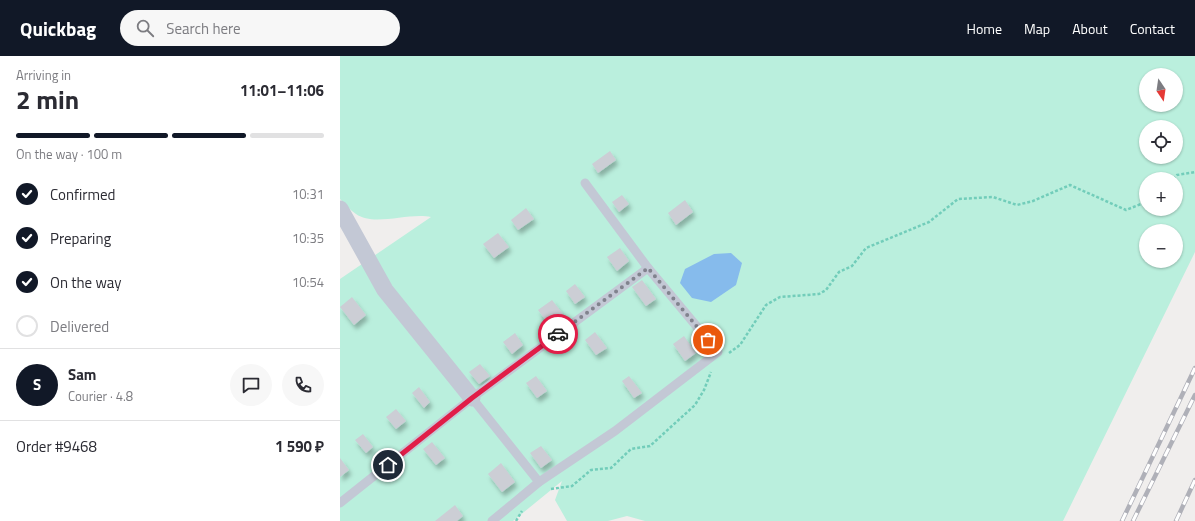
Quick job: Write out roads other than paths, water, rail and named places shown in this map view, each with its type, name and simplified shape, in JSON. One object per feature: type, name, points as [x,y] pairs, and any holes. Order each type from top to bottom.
[{"type":"street","points":[[340,209],[385,290],[472,398]]},
{"type":"lane","points":[[492,521],[539,482],[615,431],[718,352],[648,268],[585,183]]},
{"type":"lane","points":[[340,503],[472,398],[648,268]]},
{"type":"lane","points":[[472,398],[539,482]]},
{"type":"water","points":[[731,253],[742,263],[736,285],[711,302],[692,298],[680,283],[685,269],[714,254]]},
{"type":"railway","points":[[1122,521],[1195,368]]},
{"type":"railway","points":[[1133,521],[1195,395]]},
{"type":"railway","points":[[1176,521],[1195,480]]}]
